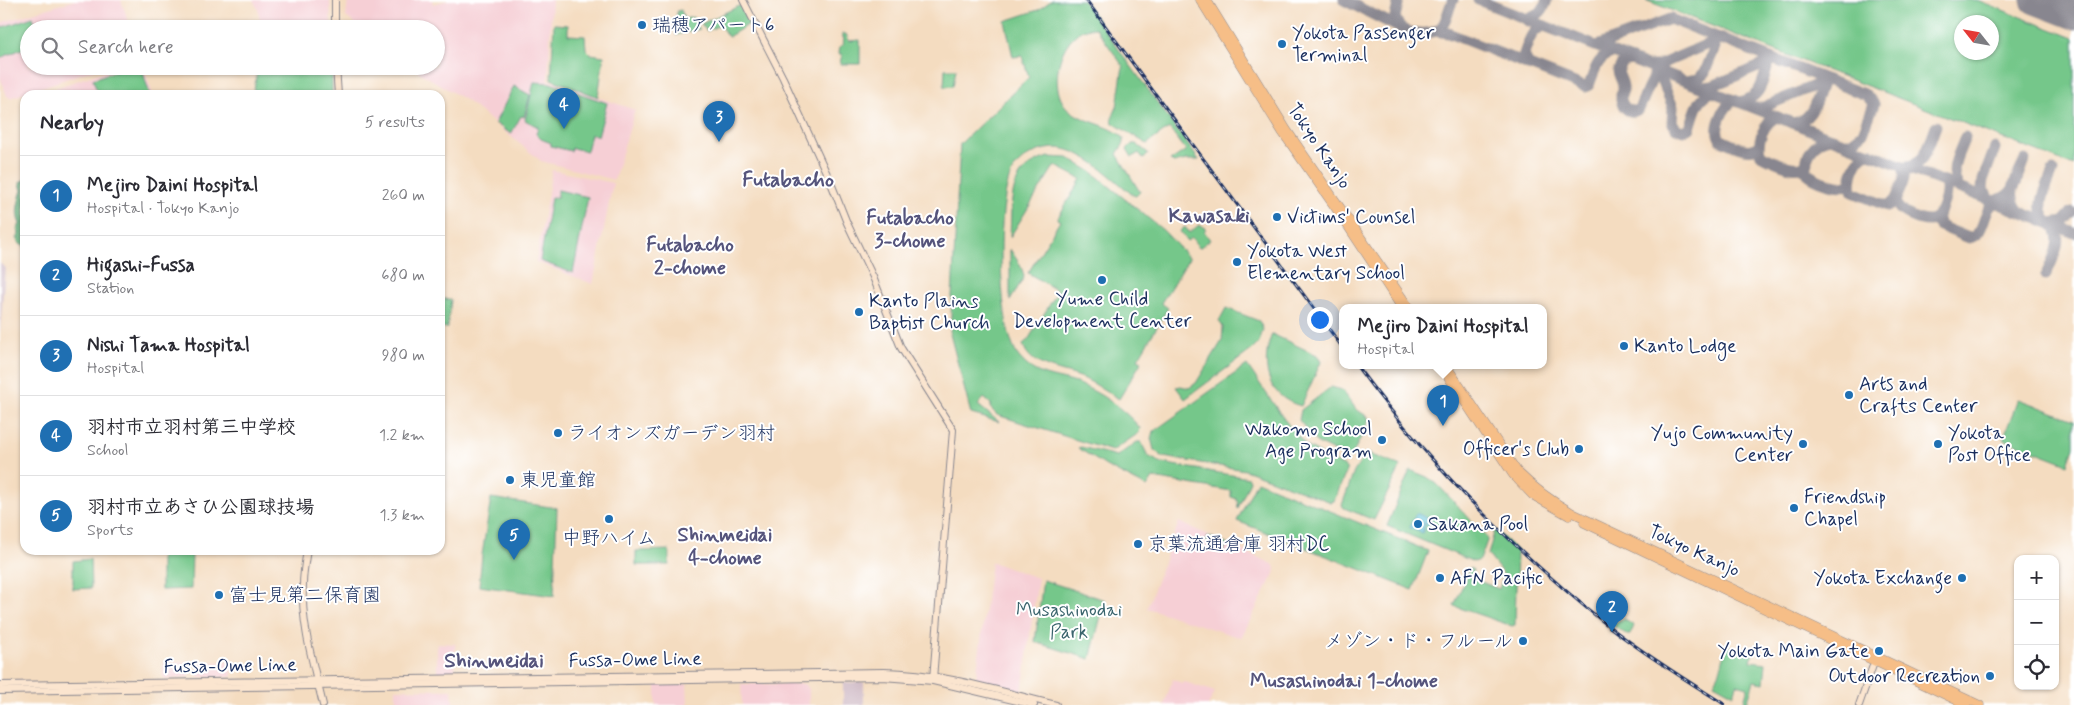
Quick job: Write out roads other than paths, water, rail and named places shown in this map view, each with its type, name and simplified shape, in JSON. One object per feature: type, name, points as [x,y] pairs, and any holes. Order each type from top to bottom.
[{"type":"highway","name":"Tokyo Kanjo","points":[[1200,0],[1282,132],[1343,218],[1399,304]]},
{"type":"highway","name":"Tokyo Kanjo","points":[[1206,0],[1288,130],[1406,304]]},
{"type":"highway","name":"Tokyo Kanjo","points":[[1443,369],[1502,459],[1532,495],[1553,508],[1608,535],[1980,705]]},
{"type":"highway","name":"Tokyo Kanjo","points":[[1449,369],[1517,471],[1531,485],[1551,500],[1573,513],[1875,658],[1966,705]]},
{"type":"main road","points":[[335,0],[335,20]]},
{"type":"main road","points":[[742,0],[782,78],[831,183],[847,223],[873,277],[901,348],[953,430],[933,678]]},
{"type":"main road","points":[[337,75],[338,90]]},
{"type":"main road","points":[[306,555],[302,585],[303,612],[323,705]]},
{"type":"main road","points":[[1859,705],[1875,658]]},
{"type":"main road","name":"Fussa-Ome Line","points":[[0,685],[894,672],[933,678],[1056,705]]},
{"type":"main road","name":"Fussa-Ome Line","points":[[0,692],[883,677],[933,678],[1034,705]]},
{"type":"water","name":"Sakana Pool","points":[[1416,513],[1432,520],[1430,525],[1423,523],[1425,525],[1422,533],[1410,528]]},
{"type":"railway","points":[[1086,0],[1339,343]]},
{"type":"railway","points":[[1359,369],[1384,402],[1443,471],[1540,568],[1611,628],[1667,668],[1724,704]]},
{"type":"place","name":"瑞穂アパート6","points":[[642,25]]},
{"type":"place","name":"Yokota Passenger Terminal","points":[[1282,44]]},
{"type":"place","name":"羽村市立羽村第三中学校","points":[[564,129]]},
{"type":"place","name":"Nishi Tama Hospital","points":[[719,142]]},
{"type":"place","name":"Victims' Counsel","points":[[1277,217]]},
{"type":"place","name":"Yokota West Elementary School","points":[[1237,262]]},
{"type":"place","name":"Yume Child Development Center","points":[[1102,280]]},
{"type":"place","name":"Kanto Plains Baptist Church","points":[[859,312]]},
{"type":"place","name":"Kanto Lodge","points":[[1624,346]]},
{"type":"place","name":"Arts and Crafts Center","points":[[1849,395]]},
{"type":"place","name":"Mejiro Daini Hospital","points":[[1443,426]]},
{"type":"place","name":"ライオンズガーデン羽村","points":[[558,433]]},
{"type":"place","name":"Wakomo School Age Program","points":[[1382,440]]},
{"type":"place","name":"Yujo Community Center","points":[[1803,444]]},
{"type":"place","name":"Yokota Post Office","points":[[1938,444]]},
{"type":"place","name":"Officer's Club","points":[[1579,449]]},
{"type":"place","name":"東児童館","points":[[510,480]]},
{"type":"place","name":"Friendship Chapel","points":[[1794,508]]},
{"type":"place","name":"中野ハイム","points":[[609,519]]},
{"type":"place","name":"Sakana Pool","points":[[1418,524]]},
{"type":"place","name":"京葉流通倉庫 羽村DC","points":[[1138,544]]},
{"type":"place","name":"羽村市立あさひ公園球技場","points":[[514,560]]},
{"type":"place","name":"AFN Pacific","points":[[1440,578]]},
{"type":"place","name":"Yokota Exchange","points":[[1962,578]]},
{"type":"place","name":"富士見第二保育園","points":[[219,595]]},
{"type":"place","name":"Higashi-Fussa","points":[[1612,632]]},
{"type":"place","name":"メゾン・ド・フルール","points":[[1523,641]]},
{"type":"place","name":"Yokota Main Gate","points":[[1879,651]]},
{"type":"place","name":"Outdoor Recreation","points":[[1990,676]]},
{"type":"district","name":"Futabacho","points":[[788,180]]},
{"type":"district","name":"Kawasaki","points":[[1209,216]]},
{"type":"district","name":"Futabacho 3-chome","points":[[910,230]]},
{"type":"district","name":"Futabacho 2-chome","points":[[690,256]]},
{"type":"district","name":"Shinmeidai 4-chome","points":[[725,546]]},
{"type":"district","name":"Shinmeidai","points":[[494,661]]},
{"type":"district","name":"Musashinodai 1-chome","points":[[1344,681]]},
{"type":"park label","name":"Musashinodai Park","points":[[1069,621]]}]
